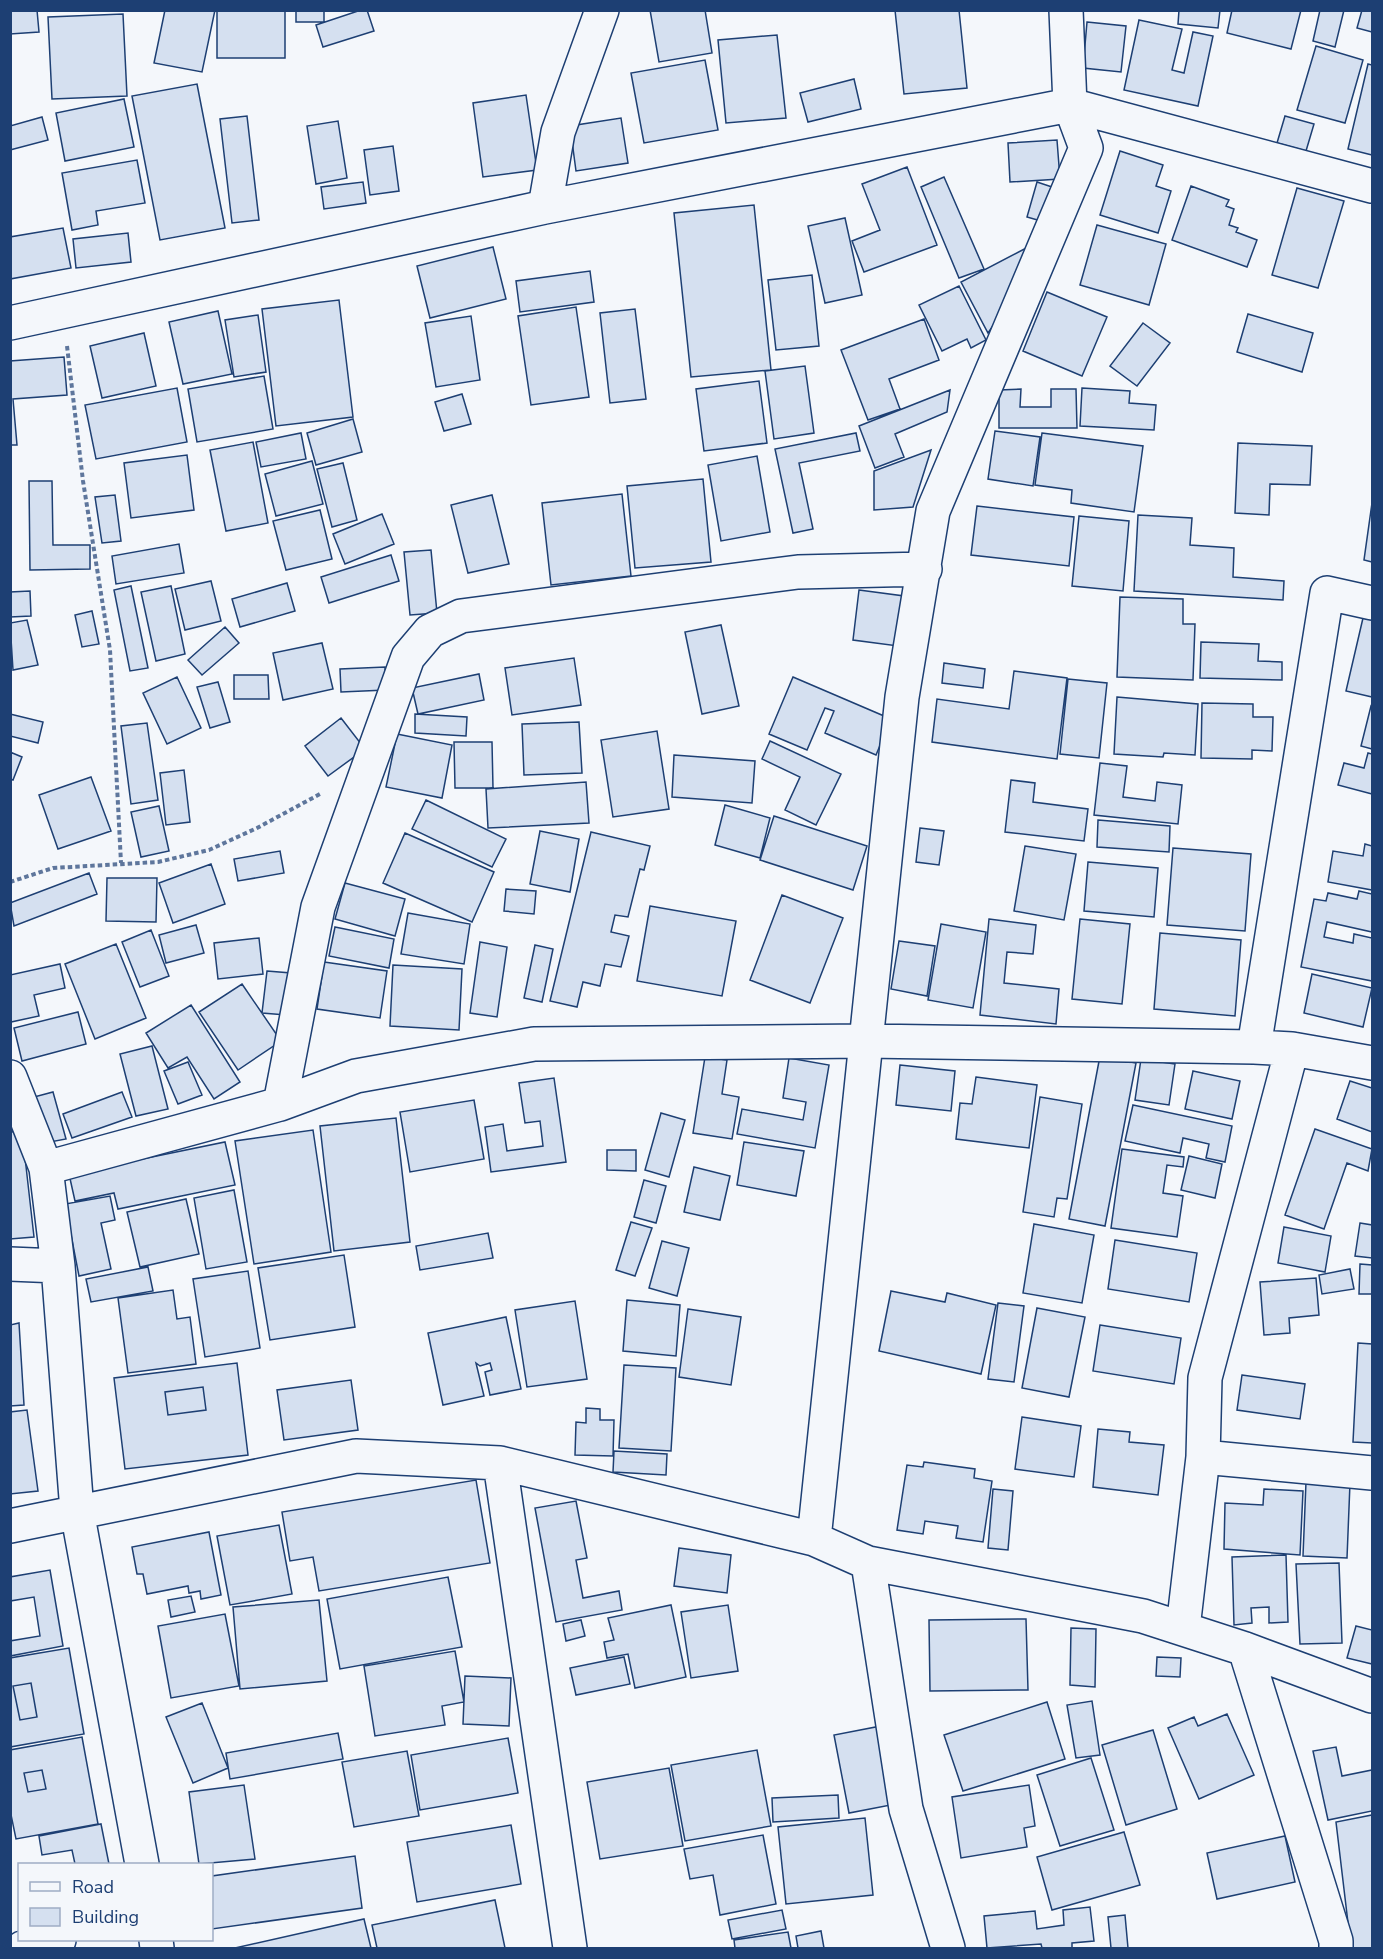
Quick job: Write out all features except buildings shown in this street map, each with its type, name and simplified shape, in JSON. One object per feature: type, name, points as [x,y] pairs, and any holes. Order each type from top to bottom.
[{"type":"street","points":[[545,207],[558,132],[602,10]]},
{"type":"street","points":[[814,1539],[902,697],[933,511],[1086,148],[1070,105],[1066,10]]},
{"type":"street","points":[[10,323],[63,309],[545,207],[1070,105],[1372,186]]},
{"type":"street","points":[[280,1104],[318,907],[408,657],[430,631],[461,616],[798,572],[925,569]]},
{"type":"street","points":[[1254,1047],[1327,593],[1372,603]]},
{"type":"street","points":[[46,1168],[280,1104],[356,1076],[534,1044],[866,1041],[1254,1047],[1292,1049],[1372,1063]]},
{"type":"street","points":[[1183,1628],[1203,1457],[1205,1378],[1292,1049]]},
{"type":"street","points":[[10,1077],[46,1168],[57,1266],[77,1511],[142,1863]]},
{"type":"street","points":[[10,1264],[57,1266]]},
{"type":"street","points":[[10,1526],[356,1456],[500,1463],[814,1539],[868,1563],[1143,1616],[1245,1648],[1372,1696]]},
{"type":"street","points":[[1203,1457],[1372,1473]]},
{"type":"street","points":[[500,1463],[570,1948]]},
{"type":"street","points":[[868,1563],[906,1809],[948,1948]]},
{"type":"street","points":[[1245,1648],[1336,1941],[1336,1948]]},
{"type":"street","points":[[22,1948],[54,1941]]},
{"type":"path","points":[[63,309],[83,482],[110,650],[121,864]]},
{"type":"path","points":[[10,882],[53,868],[158,862],[209,850],[257,828],[368,768]]}]
